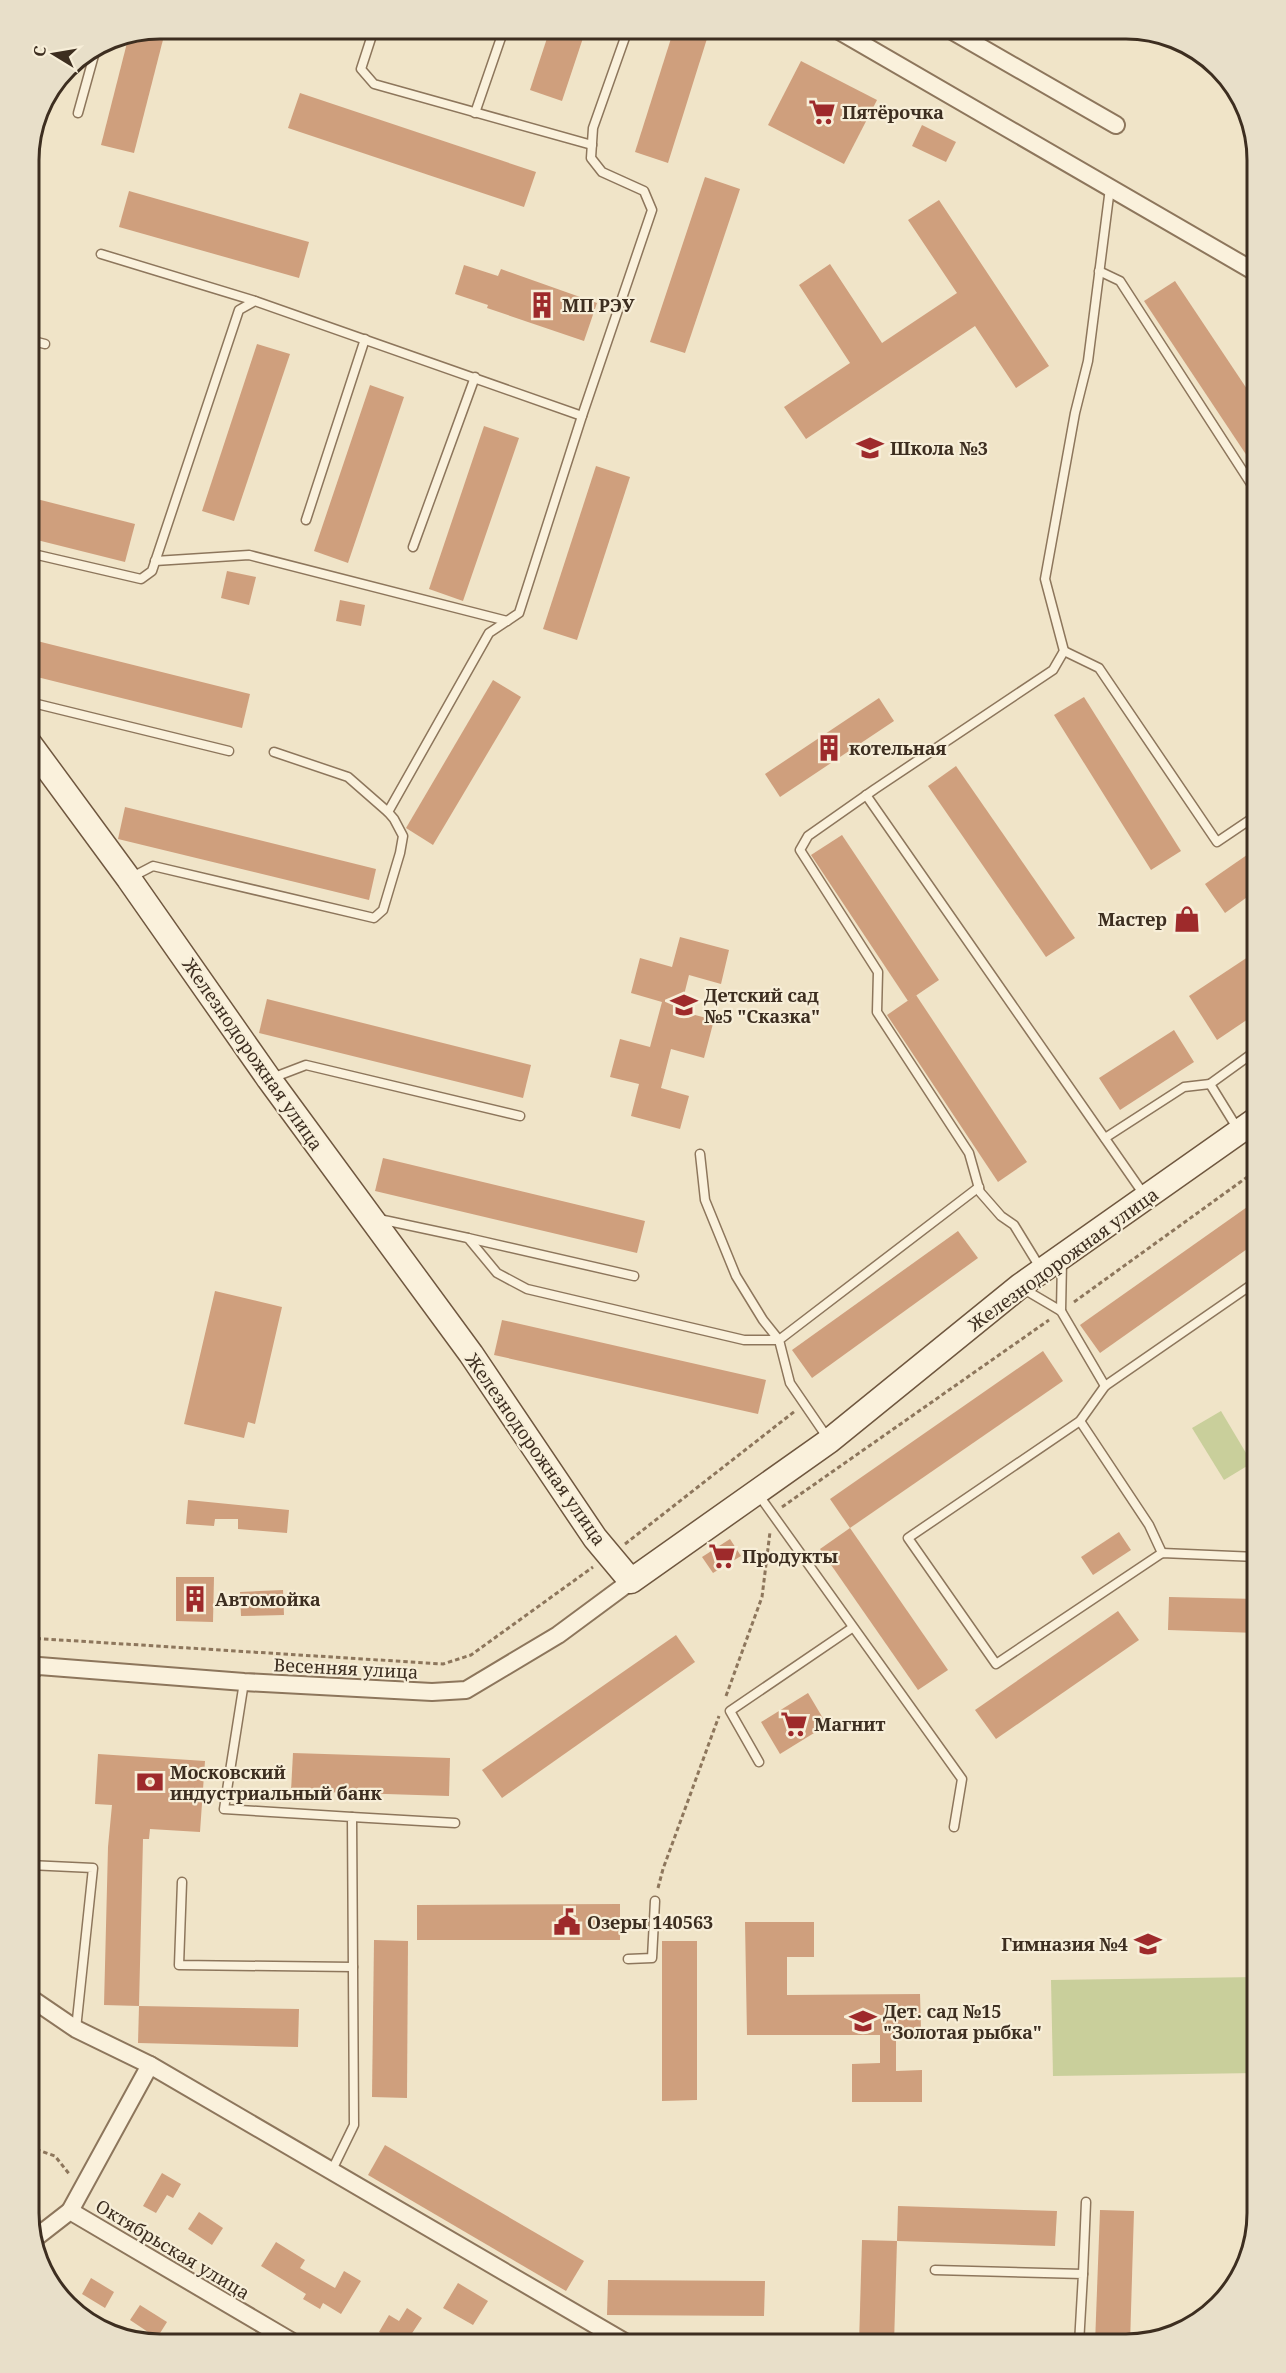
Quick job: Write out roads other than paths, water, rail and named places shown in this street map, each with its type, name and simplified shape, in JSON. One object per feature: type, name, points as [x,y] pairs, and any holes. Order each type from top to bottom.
[{"type":"street","points":[[853,39],[1247,267]]},
{"type":"street","points":[[966,39],[1116,125]]},
{"type":"street","name":"Железнодорожная улица","points":[[39,757],[129,879],[269,1079],[471,1354],[595,1538],[632,1581],[830,1441],[1020,1286],[1247,1127]]},
{"type":"street","name":"Весенняя улица","points":[[39,1666],[244,1682],[432,1692],[466,1690],[558,1635],[632,1581]]},
{"type":"street","points":[[39,2004],[76,2029],[150,2065],[611,2334]]},
{"type":"street","points":[[70,2211],[150,2065]]},
{"type":"street","name":"Октябрьская улица","points":[[41,2234],[70,2211],[279,2334]]},
{"type":"lane","points":[[371,39],[361,69],[374,84],[591,145]]},
{"type":"lane","points":[[475,113],[501,39]]},
{"type":"lane","points":[[388,812],[489,633],[519,613],[582,416],[652,210],[644,191],[602,172],[591,158],[593,128],[624,39]]},
{"type":"lane","points":[[78,113],[93,59]]},
{"type":"lane","points":[[1042,1271],[1014,1225],[1001,1215],[980,1192],[969,1153],[877,1012],[878,972],[800,850],[808,836],[1053,670],[1064,651],[1045,579],[1073,424],[1088,361],[1110,188]]},
{"type":"lane","points":[[101,254],[255,300],[582,416]]},
{"type":"lane","points":[[1099,271],[1120,281],[1247,478]]},
{"type":"lane","points":[[39,555],[141,579],[152,571],[239,310],[255,300]]},
{"type":"lane","points":[[306,520],[366,339]]},
{"type":"lane","points":[[39,342],[45,344]]},
{"type":"lane","points":[[413,547],[475,378]]},
{"type":"lane","points":[[155,561],[249,555],[507,621]]},
{"type":"lane","points":[[1064,651],[1099,668],[1217,842],[1247,822]]},
{"type":"lane","points":[[39,704],[229,751]]},
{"type":"lane","points":[[129,879],[153,866],[374,918],[383,910],[400,853],[403,836],[394,819],[348,777],[274,752]]},
{"type":"lane","points":[[866,795],[1147,1197]]},
{"type":"lane","points":[[1105,1138],[1184,1087],[1210,1084],[1247,1057]]},
{"type":"lane","points":[[269,1079],[306,1065],[520,1116]]},
{"type":"lane","points":[[1210,1084],[1247,1125]]},
{"type":"lane","points":[[700,1154],[705,1200],[736,1276],[763,1320],[779,1340],[790,1383],[830,1441]]},
{"type":"lane","points":[[468,1238],[496,1273],[527,1289],[744,1340],[779,1340],[979,1187]]},
{"type":"lane","points":[[369,1216],[634,1276]]},
{"type":"lane","points":[[1061,1311],[1062,1257]]},
{"type":"lane","points":[[1020,1286],[1061,1311],[1105,1386]]},
{"type":"lane","points":[[1247,1288],[1105,1386],[1080,1421],[908,1538],[996,1664],[1162,1553],[1247,1557]]},
{"type":"lane","points":[[1080,1421],[1149,1525],[1162,1553]]},
{"type":"lane","points":[[756,1492],[962,1779],[954,1827]]},
{"type":"lane","points":[[759,1762],[730,1711],[852,1628]]},
{"type":"lane","points":[[244,1682],[224,1809],[455,1822]]},
{"type":"lane","points":[[332,2170],[354,2125],[352,1817]]},
{"type":"lane","points":[[39,1866],[93,1868],[76,2029]]},
{"type":"lane","points":[[182,1882],[179,1965],[353,1967]]},
{"type":"lane","points":[[628,1959],[652,1959],[655,1901]]},
{"type":"lane","points":[[1080,2334],[1086,2202]]},
{"type":"lane","points":[[935,2270],[1083,2274]]},
{"type":"place","name":"Пятёрочка","points":[[822,112]]},
{"type":"place","name":"МП РЭУ","points":[[542,305]]},
{"type":"place","name":"Школа №3","points":[[870,448]]},
{"type":"place","name":"котельная","points":[[829,748]]},
{"type":"place","name":"Мастер","points":[[1187,919]]},
{"type":"place","name":"Детский сад №5 \"Сказка\"","points":[[684,1005]]},
{"type":"place","name":"Продукты","points":[[722,1556]]},
{"type":"place","name":"Автомойка","points":[[195,1599]]},
{"type":"place","name":"Магнит","points":[[794,1724]]},
{"type":"place","name":"Московский индустриальный банк","points":[[150,1782]]},
{"type":"place","name":"Озеры 140563","points":[[567,1922]]},
{"type":"place","name":"Гимназия №4","points":[[1148,1944]]},
{"type":"place","name":"Дет. сад №15 \"Золотая рыбка\"","points":[[863,2021]]}]
